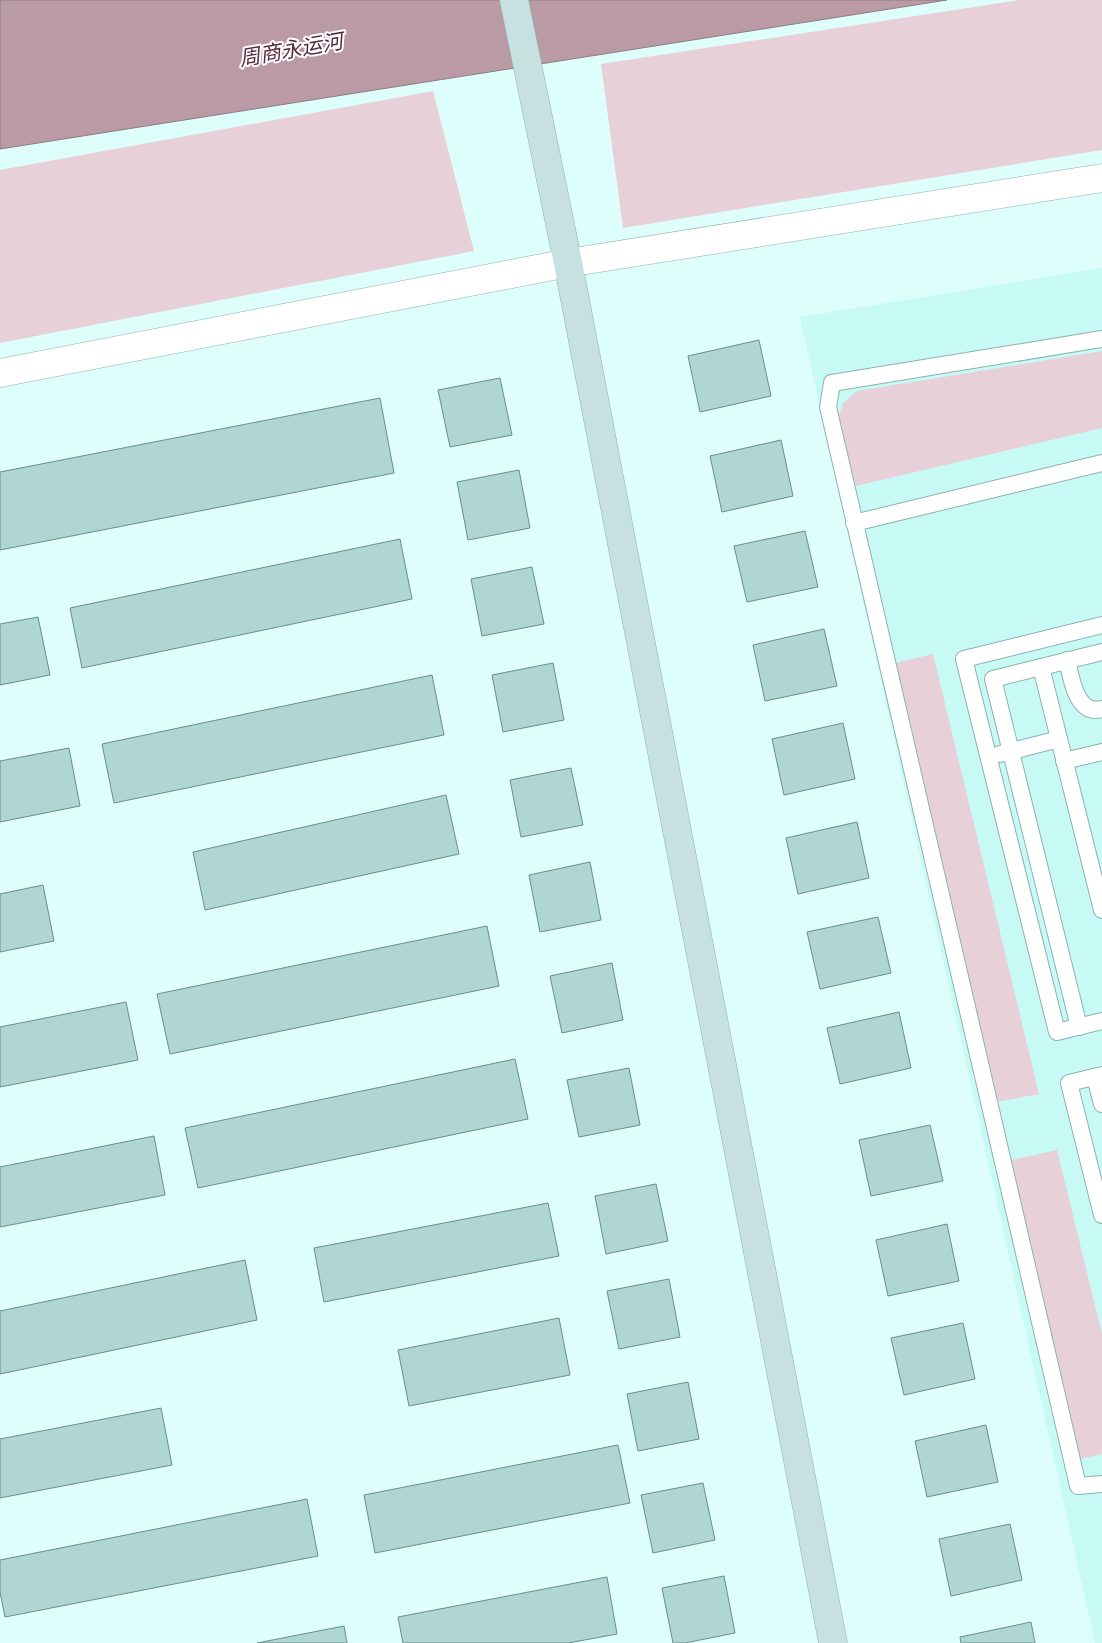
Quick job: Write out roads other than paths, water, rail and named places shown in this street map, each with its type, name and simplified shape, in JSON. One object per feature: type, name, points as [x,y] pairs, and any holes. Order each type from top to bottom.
[{"type":"main road","points":[[514,0],[568,263],[833,1643]]},
{"type":"street","points":[[0,373],[568,263],[1102,178]]},
{"type":"lane","points":[[1102,340],[832,383],[828,407],[1078,1486],[1102,1484]]},
{"type":"lane","points":[[854,524],[1101,467]]},
{"type":"lane","points":[[1102,625],[964,659],[1057,1032],[1102,1021]]},
{"type":"lane","points":[[1079,1027],[993,679],[1102,652]]},
{"type":"lane","points":[[1067,660],[1077,696],[1085,706],[1098,710],[1102,709]]},
{"type":"lane","points":[[1040,667],[1100,890],[1102,910]]},
{"type":"lane","points":[[988,757],[1059,739]]},
{"type":"lane","points":[[1064,761],[1102,752]]},
{"type":"lane","points":[[1102,1104],[1099,1076],[1069,1083],[1098,1182],[1102,1215]]},
{"type":"water","name":"周商永运河","points":[[0,0],[947,0],[0,149]]}]
